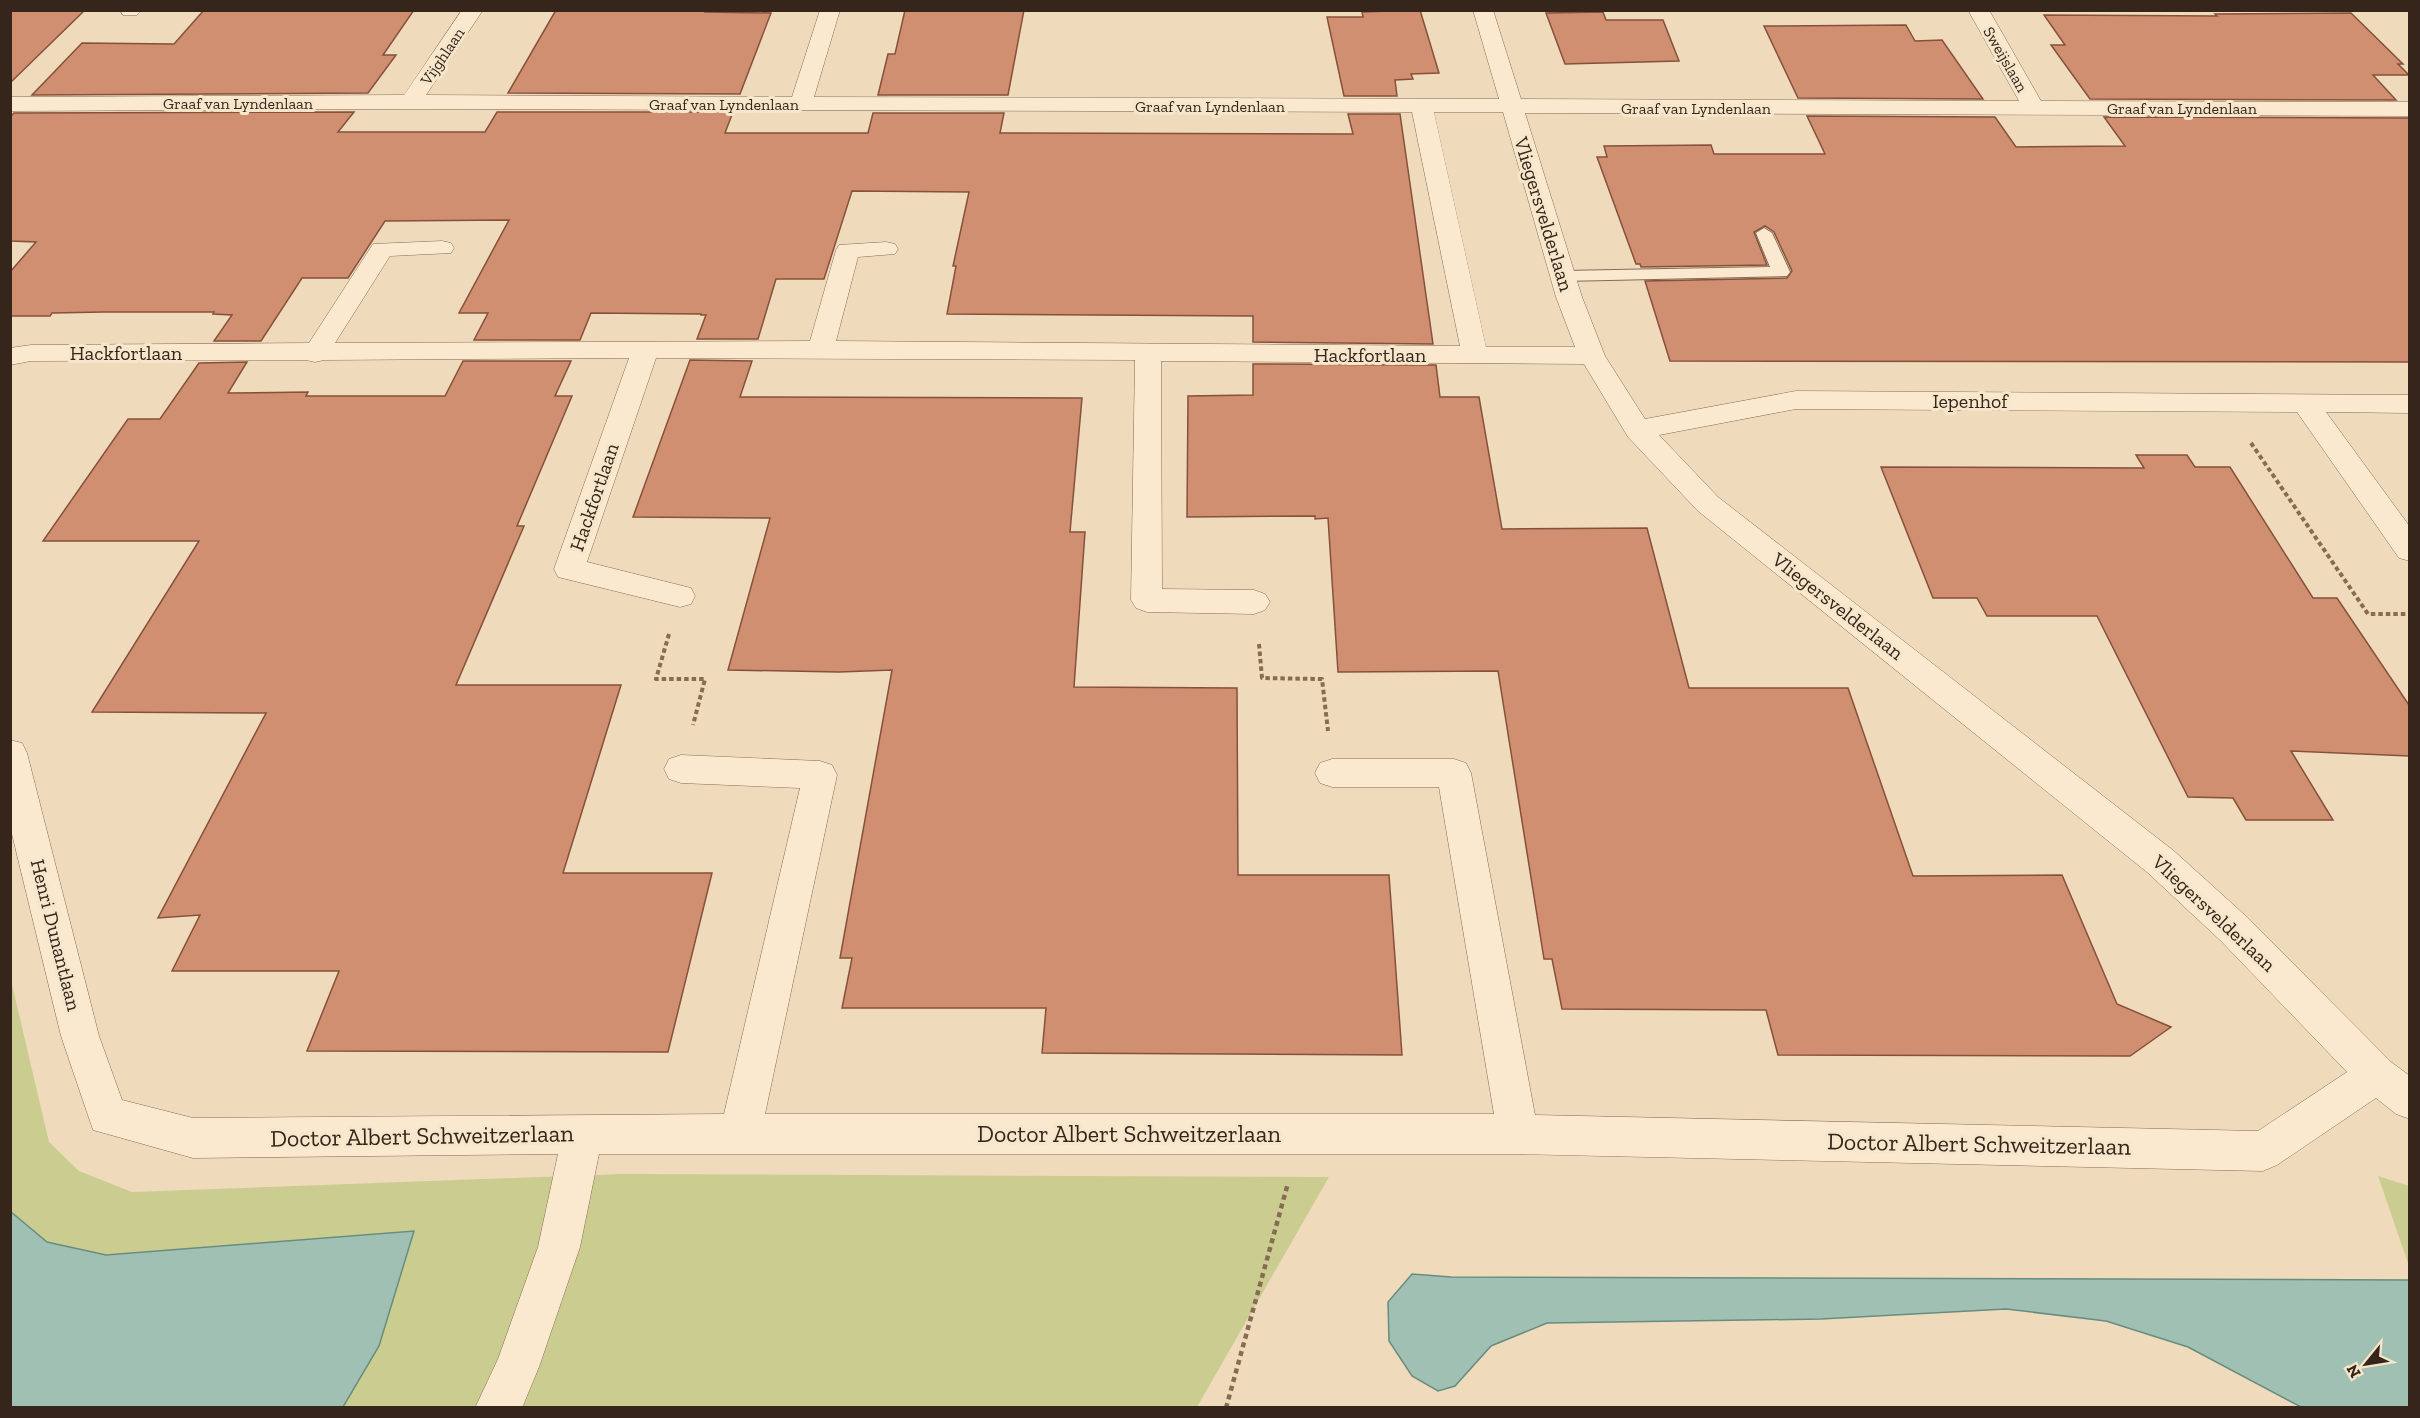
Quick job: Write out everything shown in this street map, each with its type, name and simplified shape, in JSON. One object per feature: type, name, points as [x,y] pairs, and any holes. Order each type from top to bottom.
[{"type":"street","name":"Vijghlaan","points":[[411,102],[473,10]]},
{"type":"street","points":[[801,104],[830,10]]},
{"type":"street","name":"Vliegersvelderlaan","points":[[1483,10],[1563,276],[1592,356],[1638,430],[1708,504],[2161,862],[2234,929],[2377,1075]]},
{"type":"street","name":"Sweijslaan","points":[[1978,10],[2034,108]]},
{"type":"street","name":"Graaf van Lyndenlaan","points":[[10,104],[411,102],[1512,108],[2409,109]]},
{"type":"street","points":[[1422,107],[1475,355]]},
{"type":"street","points":[[315,354],[382,249],[442,248]]},
{"type":"street","points":[[821,350],[848,250],[886,249]]},
{"type":"street","name":"Hackfortlaan","points":[[10,357],[32,353],[315,354],[821,350],[1592,356]]},
{"type":"street","name":"Hackfortlaan","points":[[645,352],[569,569],[680,596]]},
{"type":"street","points":[[1148,353],[1147,600],[1254,602]]},
{"type":"street","name":"Iepenhof","points":[[1638,430],[1796,400],[2409,404]]},
{"type":"street","points":[[2305,403],[2409,550]]},
{"type":"street","name":"Henri Dunantlaan","points":[[10,753],[80,1036],[107,1116]]},
{"type":"street","points":[[681,769],[820,775],[740,1134]]},
{"type":"street","points":[[1332,773],[1454,773],[1518,1134]]},
{"type":"street","points":[[2377,1075],[2409,1100]]},
{"type":"street","name":"Doctor Albert Schweitzerlaan","points":[[107,1116],[193,1138],[583,1134],[1518,1134],[2263,1151],[2377,1075]]},
{"type":"street","points":[[498,1407],[517,1367],[559,1247],[583,1134]]},
{"type":"lane","points":[[1563,276],[1781,272],[1764,233]]},
{"type":"path","points":[[2224,403],[2368,614],[2409,614]]},
{"type":"path","points":[[680,596],[656,679],[705,680],[681,769]]},
{"type":"path","points":[[1254,602],[1262,678],[1322,679],[1332,773]]},
{"type":"path","points":[[1226,1407],[1301,1134]]},
{"type":"green space","points":[[10,976],[49,1142],[79,1171],[132,1192],[621,1174],[1329,1177],[1197,1407],[343,1407],[379,1346],[414,1231],[106,1255],[47,1242],[11,1211]]},
{"type":"green space","points":[[2378,1176],[2409,1186],[2409,1266]]},
{"type":"shaded area","points":[[10,1211],[47,1242],[106,1255],[414,1231],[379,1346],[343,1407],[11,1407]]},
{"type":"shaded area","points":[[1412,1274],[1451,1277],[2409,1280],[2409,1407],[2301,1407],[2188,1347],[2106,1321],[2006,1309],[1821,1319],[1547,1323],[1491,1346],[1455,1386],[1438,1391],[1412,1376],[1389,1341],[1388,1302]]},
{"type":"building","points":[[10,10],[85,10],[10,83]]},
{"type":"building","points":[[204,10],[414,10],[383,55],[396,55],[368,93],[32,95],[82,43],[174,44]]},
{"type":"building","points":[[556,10],[706,10],[705,12],[771,13],[740,94],[508,93]]},
{"type":"building","points":[[905,10],[1024,10],[1008,95],[878,95],[888,54],[895,54]]},
{"type":"building","points":[[1420,10],[1439,73],[1411,74],[1413,79],[1395,80],[1397,96],[1344,96],[1327,17],[1363,17],[1362,12]]},
{"type":"building","points":[[1603,12],[1606,20],[1663,20],[1679,61],[1565,64],[1546,13]]},
{"type":"building","points":[[2351,13],[2403,64],[2398,64],[2409,75],[2373,75],[2396,100],[2090,99],[2051,45],[2065,45],[2044,15],[2217,16],[2215,14]]},
{"type":"building","points":[[1906,25],[1915,41],[1942,40],[1983,99],[1798,98],[1764,26]]},
{"type":"building","points":[[354,112],[338,132],[485,132],[497,112],[733,112],[725,133],[868,133],[873,113],[1004,113],[1000,133],[1353,134],[1348,114],[1400,114],[1433,344],[1253,342],[1253,316],[947,314],[956,266],[953,266],[969,192],[852,191],[824,279],[776,279],[758,339],[697,339],[706,315],[701,314],[591,313],[580,340],[474,340],[488,313],[459,313],[509,220],[385,221],[348,278],[302,278],[261,341],[214,341],[232,315],[213,314],[214,312],[52,313],[50,316],[10,316],[10,272],[36,242],[10,241],[10,117],[14,113]]},
{"type":"building","points":[[1807,116],[1995,117],[2016,147],[2125,146],[2104,117],[2409,118],[2409,362],[1670,361],[1645,281],[1787,278],[1792,271],[1774,232],[1765,226],[1754,232],[1767,265],[1641,267],[1640,264],[1636,264],[1597,157],[1607,157],[1604,146],[1711,145],[1714,154],[1825,154]]},
{"type":"building","points":[[690,360],[752,361],[740,397],[1082,398],[1070,532],[1085,532],[1074,687],[1237,688],[1238,875],[1389,875],[1402,1055],[1042,1053],[1046,1008],[842,1008],[852,958],[840,958],[892,670],[839,672],[728,670],[770,518],[633,517]]},
{"type":"building","points":[[463,361],[571,361],[555,396],[572,396],[517,526],[524,526],[456,685],[621,685],[563,873],[712,873],[668,1052],[307,1051],[339,971],[172,971],[200,915],[158,918],[266,713],[92,712],[199,541],[43,541],[128,419],[160,419],[199,363],[247,362],[228,393],[308,392],[306,396],[445,396]]},
{"type":"building","points":[[1253,364],[1436,365],[1440,397],[1479,397],[1502,529],[1647,528],[1689,688],[1848,688],[1913,876],[2062,875],[2117,1004],[2171,1027],[2130,1056],[1778,1055],[1766,1010],[1562,1009],[1552,959],[1544,959],[1498,671],[1338,672],[1328,518],[1315,519],[1315,516],[1187,517],[1188,396],[1253,395]]},
{"type":"building","points":[[2136,455],[2187,455],[2195,467],[2230,467],[2313,598],[2337,598],[2409,705],[2409,756],[2291,751],[2333,820],[2246,820],[2233,798],[2188,797],[2097,616],[1987,616],[1977,598],[1933,598],[1881,467],[2144,468]]}]
